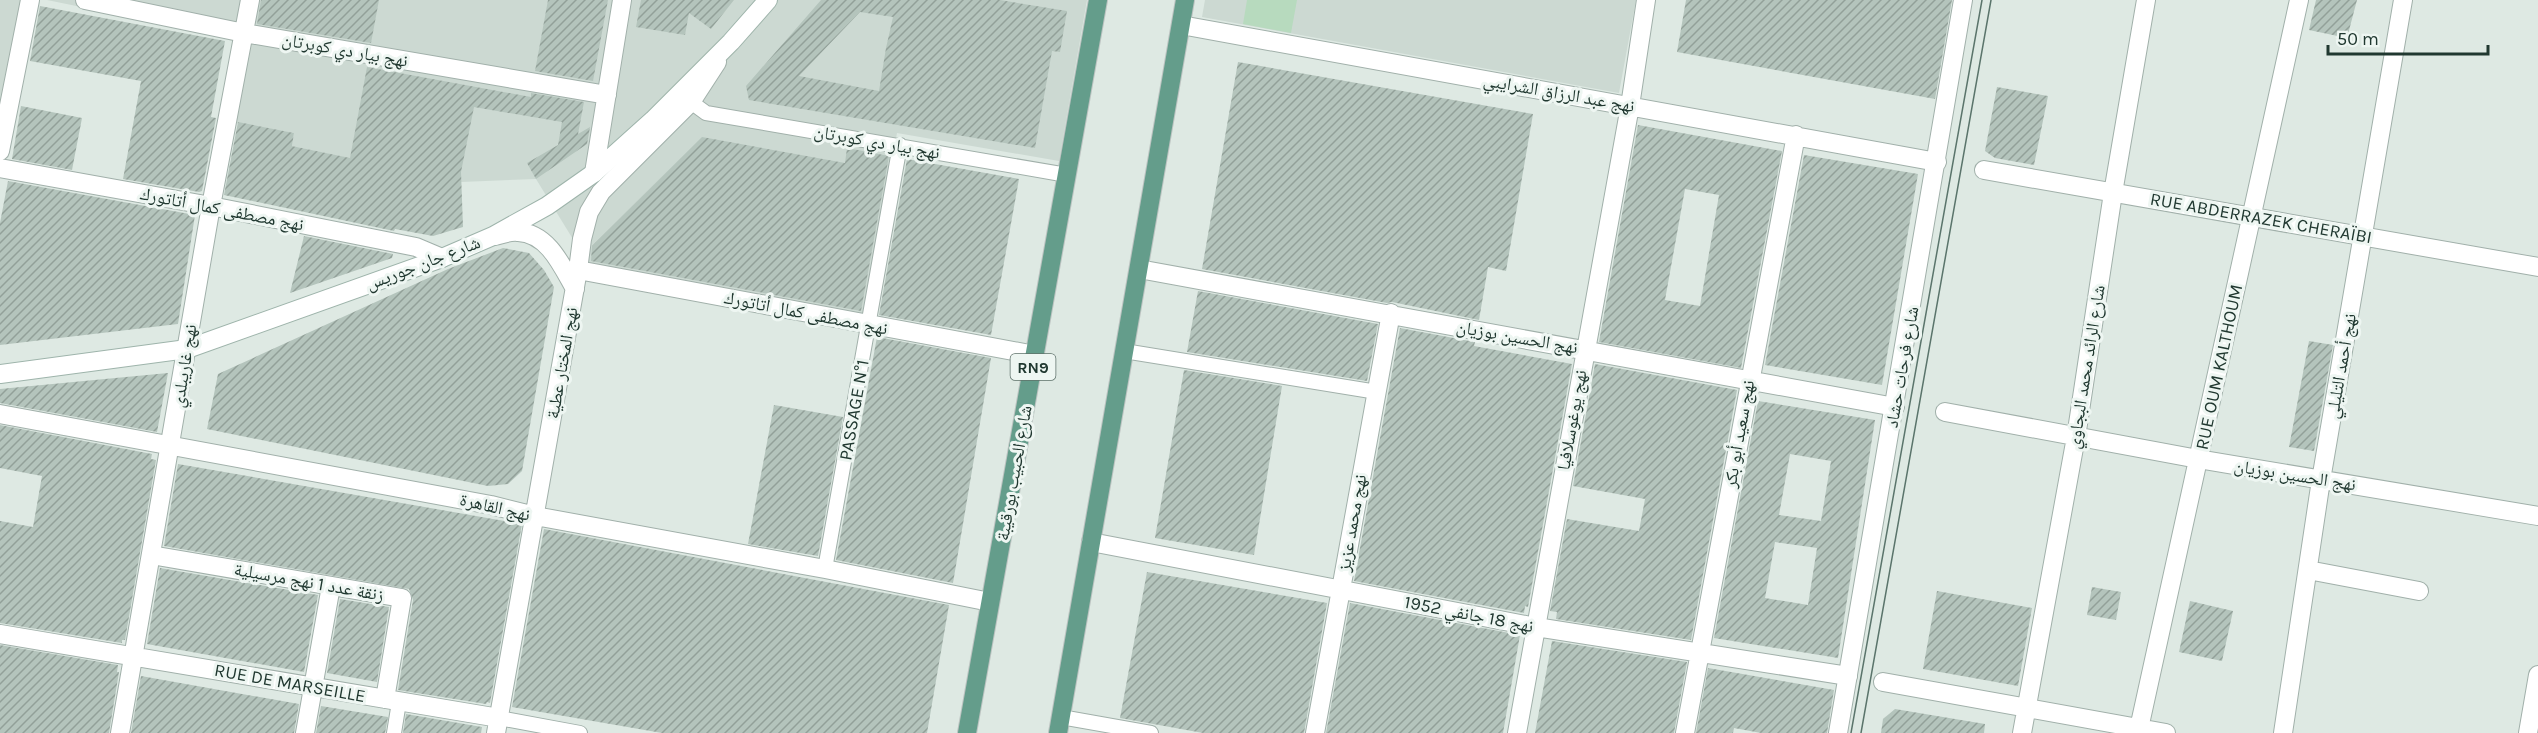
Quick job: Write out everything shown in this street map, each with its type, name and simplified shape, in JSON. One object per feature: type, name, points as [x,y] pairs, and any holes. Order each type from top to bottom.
[{"type":"main road","points":[[1060,725],[1185,0]]},
{"type":"main road","name":"شارع الحبيب بورقيبة","points":[[967,733],[1067,175],[1095,1]]},
{"type":"street","points":[[0,152],[30,0]]},
{"type":"street","name":"نهج بيار دي كوبرتان","points":[[85,0],[244,33],[607,95]]},
{"type":"street","name":"نهج غاريبلدي","points":[[120,733],[211,206],[250,0]]},
{"type":"street","points":[[594,173],[622,0]]},
{"type":"street","name":"شارع جان جوريس","points":[[0,374],[187,349],[442,258],[493,236],[547,206],[594,173],[653,120],[731,42],[768,0]]},
{"type":"street","name":"نهج يوغوسلافيا","points":[[1517,733],[1630,106],[1646,0]]},
{"type":"street","name":"شارع فرحات حشاد","points":[[1838,733],[1889,406],[1937,162],[1964,0]]},
{"type":"street","name":"شارع الرائد محمد البجاوي","points":[[2022,733],[2076,437],[2113,193],[2146,0]]},
{"type":"street","name":"RUE OUM KALTHOUM","points":[[2139,730],[2299,0]]},
{"type":"street","name":"نهج أحمد التليلي","points":[[2283,733],[2321,480],[2403,0]]},
{"type":"street","name":"نهج عبد الرزاق الشرايبي","points":[[1181,25],[1937,162]]},
{"type":"street","name":"نهج المختار عطية","points":[[497,725],[575,289],[582,238],[589,212],[601,192],[691,102],[731,42]]},
{"type":"street","name":"نهج بيار دي كوبرتان","points":[[691,102],[706,113],[1067,175]]},
{"type":"street","name":"نهج سعيد أبو بكر","points":[[1685,733],[1796,135]]},
{"type":"street","name":"PASSAGE N°1","points":[[825,569],[900,145]]},
{"type":"street","name":"نهج مصطفى كمال أتاتورك","points":[[0,168],[211,206],[416,247],[442,258]]},
{"type":"street","name":"RUE ABDERRAZEK CHERAÏBI","points":[[1984,170],[2538,267]]},
{"type":"street","points":[[493,236],[517,231],[533,235],[546,244],[560,261],[575,289]]},
{"type":"street","name":"نهج الحسين بوزيان","points":[[1139,269],[1390,313],[1889,406]]},
{"type":"street","name":"نهج مصطفى كمال أتاتورك","points":[[578,270],[1035,355]]},
{"type":"street","name":"نهج محمد عزيز","points":[[1315,733],[1390,313]]},
{"type":"street","points":[[1124,351],[1377,392]]},
{"type":"street","name":"نهج الحسين بوزيان","points":[[1946,412],[2199,459],[2538,516]]},
{"type":"street","name":"نهج القاهرة","points":[[0,414],[171,444],[990,602]]},
{"type":"street","name":"نهج 18 جانفي 1952","points":[[1091,542],[1536,627],[1848,676]]},
{"type":"street","name":"زنقة عدد 1 نهج مرسيلية","points":[[152,555],[402,598],[392,701]]},
{"type":"street","points":[[2308,570],[2420,591]]},
{"type":"street","points":[[305,733],[331,586]]},
{"type":"street","name":"RUE DE MARSEILLE","points":[[0,634],[134,655],[392,701],[497,725],[580,733]]},
{"type":"street","points":[[2528,733],[2538,675]]},
{"type":"street","points":[[1883,681],[2139,730],[2166,733]]},
{"type":"street","points":[[392,701],[394,733]]},
{"type":"street","points":[[1060,725],[1151,733]]},
{"type":"shaded area","points":[[0,0],[22,0],[0,111]]},
{"type":"shaded area","points":[[47,0],[1087,0],[1059,161],[897,133],[864,316],[587,262],[536,179],[461,182],[292,146],[294,133],[219,120],[233,38]]},
{"type":"shaded area","points":[[1205,0],[1636,0],[1619,93],[1202,17]]},
{"type":"green space","points":[[1247,0],[1297,0],[1291,33],[1243,24]]},
{"type":"building","points":[[261,0],[379,0],[371,43],[257,24]]},
{"type":"building","points":[[548,0],[608,0],[593,81],[535,71]]},
{"type":"building","points":[[641,0],[734,0],[711,29],[689,13],[685,35],[636,27]]},
{"type":"building","points":[[821,0],[1000,0],[1067,11],[1060,52],[1052,51],[1035,148],[749,100],[746,86]],"holes":[[[860,12],[893,17],[879,91],[799,76]]]},
{"type":"building","points":[[1686,0],[1952,0],[1935,99],[1677,52]]},
{"type":"building","points":[[2316,0],[2357,0],[2347,38],[2309,30]]},
{"type":"building","points":[[40,6],[225,41],[211,117],[216,118],[202,191],[123,179],[141,81],[30,61]]},
{"type":"building","points":[[1238,62],[1533,114],[1506,271],[1488,267],[1479,320],[1392,302],[1387,303],[1202,269]]},
{"type":"building","points":[[367,67],[531,97],[531,93],[584,102],[578,134],[590,127],[587,144],[536,179],[527,163],[558,145],[562,122],[474,107],[461,172],[463,227],[433,236],[395,229],[394,231],[224,195],[238,122],[294,133],[292,146],[350,158]]},
{"type":"building","points":[[1997,87],[2048,96],[2034,165],[1995,158],[1985,151]]},
{"type":"building","points":[[21,106],[82,118],[72,170],[12,159]]},
{"type":"building","points":[[1638,125],[1782,151],[1741,368],[1599,342]],"holes":[[[1685,189],[1719,195],[1700,306],[1665,300]]]},
{"type":"building","points":[[702,137],[845,163],[847,148],[889,156],[861,311],[591,261],[592,246]]},
{"type":"building","points":[[1804,155],[1918,174],[1882,385],[1765,365]]},
{"type":"building","points":[[907,159],[1019,179],[991,335],[879,315]]},
{"type":"building","points":[[8,181],[195,215],[178,324],[0,345],[0,223]]},
{"type":"building","points":[[304,236],[393,254],[392,258],[290,293]]},
{"type":"building","points":[[503,248],[529,253],[544,270],[554,287],[522,471],[508,484],[488,486],[207,429],[218,374],[448,269]]},
{"type":"building","points":[[1198,291],[1378,324],[1367,381],[1187,352]]},
{"type":"building","points":[[1400,328],[1475,342],[1474,346],[1572,364],[1528,607],[1525,606],[1524,613],[1354,581]]},
{"type":"building","points":[[877,337],[991,358],[953,583],[836,560]]},
{"type":"building","points":[[2309,341],[2333,345],[2314,451],[2289,447]]},
{"type":"building","points":[[1595,364],[1737,390],[1691,640],[1556,619],[1557,612],[1550,611],[1567,519],[1639,531],[1645,499],[1573,486]]},
{"type":"building","points":[[1184,370],[1282,386],[1254,555],[1155,538]]},
{"type":"building","points":[[168,373],[157,432],[0,403],[0,389]]},
{"type":"building","points":[[1758,401],[1875,420],[1838,658],[1714,638]],"holes":[[[1790,454],[1831,461],[1821,521],[1779,515]],[[1775,542],[1817,548],[1808,605],[1765,598]]]},
{"type":"building","points":[[774,405],[843,417],[818,556],[748,544]]},
{"type":"building","points":[[0,425],[152,454],[151,459],[156,460],[125,640],[122,640],[122,643],[0,623],[0,521],[33,527],[42,476],[0,468]]},
{"type":"building","points":[[178,464],[522,524],[490,703],[398,690],[413,600],[409,589],[164,546]]},
{"type":"building","points":[[544,529],[949,605],[927,733],[662,733],[512,707]]},
{"type":"building","points":[[160,568],[318,595],[304,672],[147,644]]},
{"type":"building","points":[[1147,572],[1327,603],[1304,733],[1203,733],[1120,718]]},
{"type":"building","points":[[2092,587],[2121,592],[2116,620],[2087,615]]},
{"type":"building","points":[[1937,591],[2032,608],[2018,686],[1923,669]]},
{"type":"building","points":[[340,599],[389,607],[377,682],[327,673]]},
{"type":"building","points":[[2190,601],[2233,611],[2222,661],[2179,652]]},
{"type":"building","points":[[1350,603],[1520,635],[1503,733],[1326,733]]},
{"type":"building","points":[[1552,641],[1687,662],[1674,733],[1535,733]]},
{"type":"building","points":[[0,645],[118,665],[117,672],[119,672],[109,733],[0,733]]},
{"type":"building","points":[[1708,668],[1834,690],[1827,733],[1761,733],[1734,728],[1733,733],[1696,733]]},
{"type":"building","points":[[141,676],[299,704],[294,733],[131,733]]},
{"type":"building","points":[[321,706],[388,717],[385,733],[316,733]]},
{"type":"building","points":[[1895,709],[1985,724],[1984,733],[1881,733],[1883,719]]},
{"type":"building","points":[[406,714],[482,727],[481,733],[403,733]]},
{"type":"tram line","points":[[1851,733],[1982,0]]},
{"type":"tram line","points":[[1861,733],[1991,0]]}]
